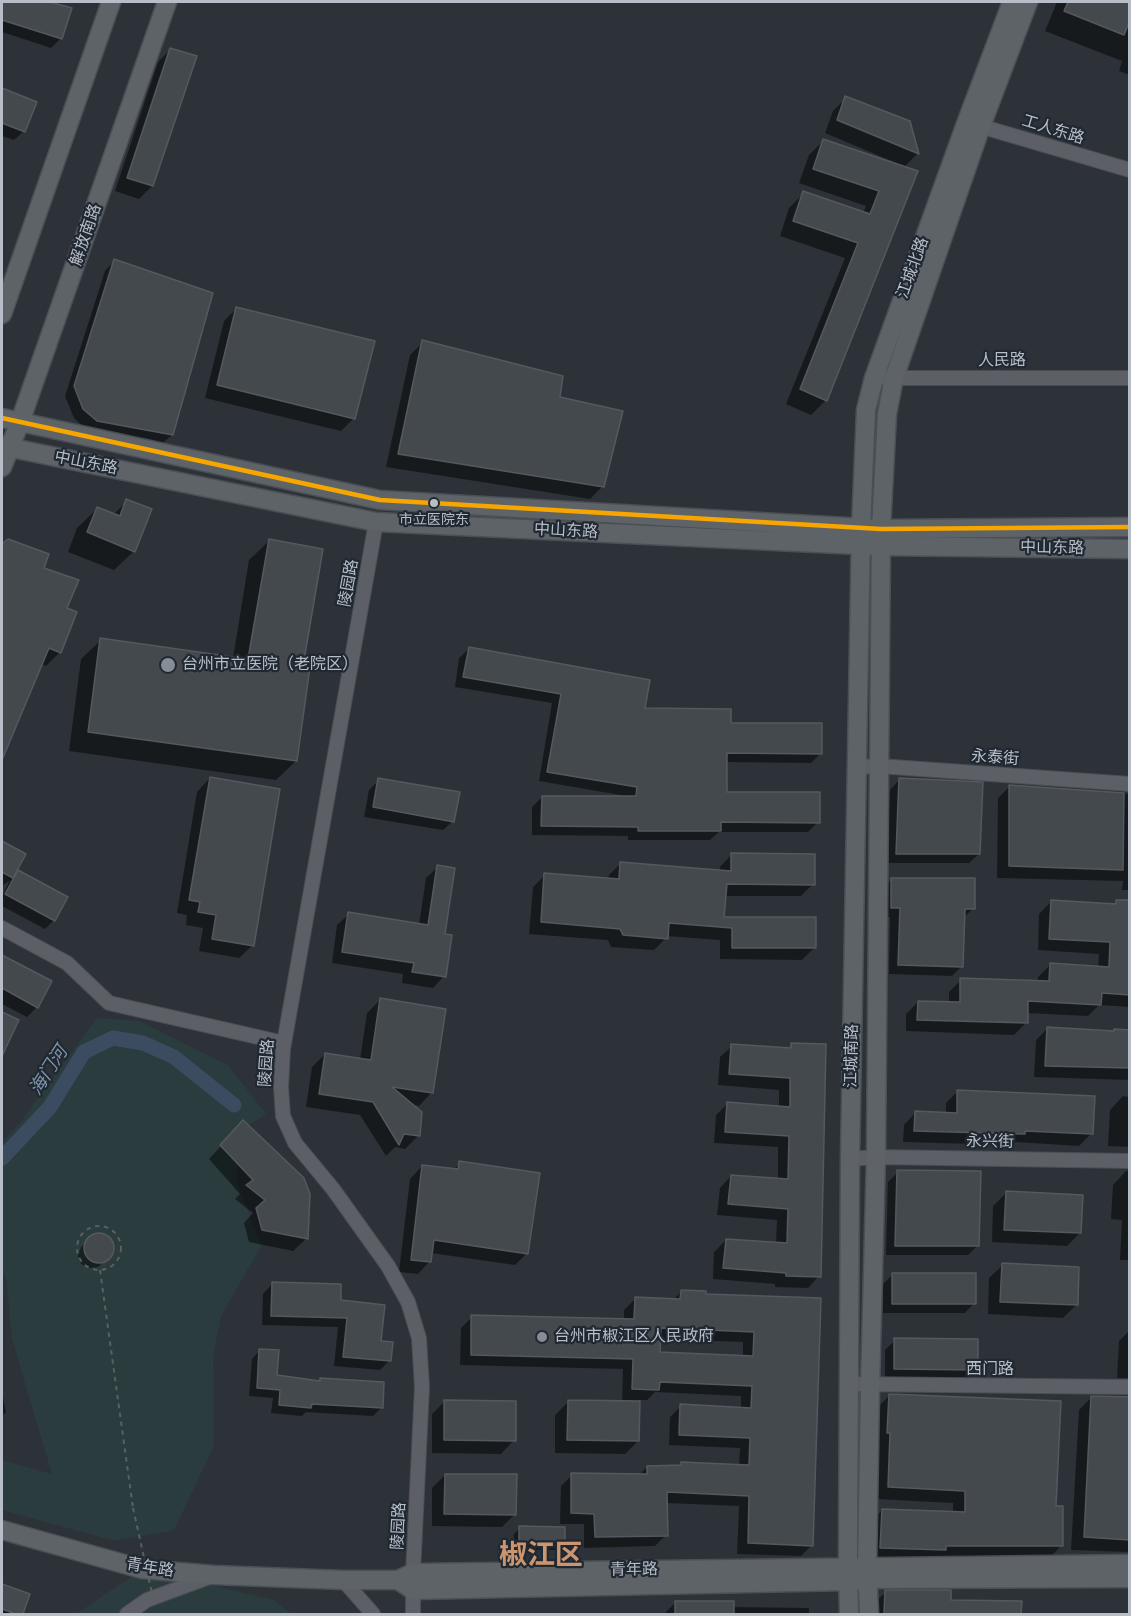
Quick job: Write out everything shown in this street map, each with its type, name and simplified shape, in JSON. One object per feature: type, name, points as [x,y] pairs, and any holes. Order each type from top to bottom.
[{"type":"main road","points":[[2,314],[111,2]]},
{"type":"main road","name":"解放南路","points":[[2,467],[6,447],[20,422],[167,2]]},
{"type":"main road","name":"江城北路","points":[[880,538],[887,414],[894,378],[1012,2]]},
{"type":"main road","name":"江城北路","points":[[861,537],[866,410],[874,378],[974,124],[1028,2]]},
{"type":"main road","name":"中山东路","points":[[2,418],[380,500],[861,537]]},
{"type":"main road","name":"中山东路","points":[[6,447],[376,522],[861,537],[1130,549]]},
{"type":"main road","name":"中山东路","points":[[880,538],[1130,527]]},
{"type":"main road","name":"江城南路","points":[[849,1614],[850,1159],[861,537]]},
{"type":"main road","name":"江城南路","points":[[869,1614],[870,1386],[876,1157],[880,538]]},
{"type":"main road","name":"青年路","points":[[2,1530],[142,1569],[214,1575],[343,1580],[848,1574],[1130,1564]]},
{"type":"main road","points":[[868,1573],[1130,1578]]},
{"type":"street","name":"工人东路","points":[[974,124],[1130,170]]},
{"type":"street","name":"人民路","points":[[874,378],[1130,378]]},
{"type":"street","name":"陵园路","points":[[376,522],[284,1043],[281,1087],[283,1116],[295,1143],[333,1189],[388,1266],[408,1302],[419,1338],[422,1387],[408,1581],[414,1614]]},
{"type":"street","name":"永泰街","points":[[858,766],[1130,784]]},
{"type":"street","points":[[2,928],[67,963],[109,1003],[284,1043]]},
{"type":"street","name":"永兴街","points":[[850,1159],[876,1157],[1130,1161]]},
{"type":"street","name":"西门路","points":[[850,1384],[1130,1387]]},
{"type":"street","points":[[127,1614],[147,1600],[214,1575]]},
{"type":"street","points":[[343,1580],[373,1614]]},
{"type":"path","points":[[96,1226],[111,1229],[116,1234],[121,1248],[117,1261],[106,1269],[100,1270],[91,1269],[85,1265],[77,1253],[78,1238],[83,1232],[96,1226]]},
{"type":"path","points":[[100,1270],[133,1508],[153,1598]]},
{"type":"shaded area","points":[[97,1018],[139,1021],[229,1066],[266,1114],[242,1130],[236,1179],[261,1246],[221,1316],[213,1356],[214,1446],[174,1530],[115,1541],[2,1510],[2,1460],[52,1474],[12,1339],[6,1277],[2,1271],[2,1142],[19,1124]]},
{"type":"shaded area","points":[[142,1569],[274,1600],[291,1614],[76,1614]]},
{"type":"building","points":[[2,2],[50,2],[72,8],[62,39],[2,20]]},
{"type":"building","points":[[1068,2],[1130,2],[1130,20],[1124,35],[1064,11]]},
{"type":"building","points":[[170,48],[197,56],[153,186],[127,178]]},
{"type":"building","points":[[2,88],[37,102],[25,132],[2,123]]},
{"type":"building","points":[[845,96],[910,121],[919,154],[837,120]]},
{"type":"building","points":[[823,139],[918,171],[827,401],[800,389],[858,243],[793,221],[803,191],[870,214],[879,191],[813,169]]},
{"type":"building","points":[[114,259],[213,293],[173,435],[97,421],[83,409],[74,386]]},
{"type":"building","points":[[236,307],[375,341],[355,419],[217,385]]},
{"type":"building","points":[[422,340],[563,376],[560,397],[623,411],[604,487],[398,454]]},
{"type":"building","points":[[126,499],[152,509],[135,552],[87,532],[97,507],[120,516]]},
{"type":"building","points":[[8,539],[49,554],[44,568],[79,580],[67,608],[77,612],[61,653],[49,648],[2,760],[2,544]]},
{"type":"building","points":[[269,539],[323,549],[303,666],[310,667],[297,761],[88,732],[100,638],[248,659]]},
{"type":"building","points":[[469,647],[650,680],[645,708],[731,709],[731,723],[822,723],[822,754],[727,753],[727,792],[820,792],[820,823],[721,822],[721,831],[638,831],[638,827],[541,826],[542,796],[636,796],[637,787],[547,772],[561,694],[463,677]]},
{"type":"building","points":[[210,777],[280,789],[254,946],[212,939],[216,915],[198,912],[200,902],[189,900]]},
{"type":"building","points":[[378,778],[460,792],[454,822],[373,807]]},
{"type":"building","points":[[899,778],[983,782],[980,854],[896,854]]},
{"type":"building","points":[[1009,785],[1124,793],[1123,870],[1009,866]]},
{"type":"building","points":[[2,841],[26,854],[13,878],[2,872]]},
{"type":"building","points":[[731,853],[815,854],[815,885],[727,884],[724,917],[816,917],[816,948],[732,948],[732,928],[669,923],[668,939],[623,935],[620,929],[541,922],[544,873],[619,879],[620,862],[731,871]]},
{"type":"building","points":[[437,865],[455,868],[445,934],[452,935],[446,977],[412,972],[414,963],[342,952],[348,912],[428,925]]},
{"type":"building","points":[[18,870],[68,897],[55,921],[5,894]]},
{"type":"building","points":[[891,878],[975,878],[975,909],[965,909],[963,967],[898,965],[900,908],[891,908]]},
{"type":"building","points":[[1051,900],[1116,904],[1116,900],[1130,900],[1130,995],[1102,993],[1101,1005],[1028,1001],[1028,1023],[917,1020],[918,1001],[960,1002],[960,978],[1049,981],[1050,963],[1109,967],[1110,942],[1049,939]]},
{"type":"building","points":[[2,955],[52,981],[38,1008],[2,988]]},
{"type":"building","points":[[380,998],[446,1009],[433,1093],[392,1087],[422,1112],[420,1136],[404,1134],[399,1145],[373,1102],[319,1094],[325,1053],[371,1060]]},
{"type":"building","points":[[2,1012],[19,1020],[2,1056]]},
{"type":"building","points":[[1047,1027],[1130,1030],[1130,1068],[1045,1066]]},
{"type":"building","points":[[791,1043],[826,1044],[821,1277],[786,1276],[786,1273],[723,1268],[726,1239],[787,1243],[788,1209],[728,1204],[731,1175],[788,1179],[789,1136],[725,1132],[727,1102],[790,1107],[790,1078],[729,1074],[731,1044],[791,1048]]},
{"type":"building","points":[[957,1090],[1095,1096],[1093,1134],[1025,1131],[1025,1134],[914,1131],[915,1111],[957,1113]]},
{"type":"building","points":[[243,1120],[304,1178],[310,1194],[308,1239],[262,1230],[256,1208],[265,1200],[246,1185],[253,1180],[220,1145]]},
{"type":"building","points":[[459,1161],[540,1173],[528,1254],[434,1240],[431,1262],[411,1260],[422,1165],[458,1169]]},
{"type":"building","points":[[897,1170],[981,1171],[979,1246],[895,1246]]},
{"type":"building","points":[[1006,1191],[1083,1195],[1081,1233],[1004,1230]]},
{"type":"building","points":[[99,1233],[110,1237],[114,1248],[110,1259],[99,1263],[88,1259],[84,1248],[88,1237]]},
{"type":"building","points":[[1002,1263],[1079,1267],[1078,1305],[1000,1302]]},
{"type":"building","points":[[892,1273],[976,1273],[976,1304],[892,1304]]},
{"type":"building","points":[[272,1282],[341,1284],[341,1300],[385,1305],[381,1341],[393,1342],[391,1361],[343,1357],[347,1318],[271,1316]]},
{"type":"building","points":[[681,1290],[706,1291],[706,1294],[821,1298],[813,1546],[748,1543],[749,1496],[667,1492],[668,1536],[595,1537],[594,1514],[571,1513],[571,1473],[647,1474],[647,1466],[681,1465],[681,1462],[749,1465],[750,1438],[679,1435],[680,1404],[751,1408],[752,1386],[660,1382],[659,1390],[632,1389],[633,1359],[471,1355],[471,1315],[634,1319],[635,1297],[680,1299]],"holes":[[[661,1328],[754,1332],[753,1356],[660,1352]]]},
{"type":"building","points":[[894,1338],[978,1339],[978,1370],[894,1369]]},
{"type":"building","points":[[259,1349],[279,1350],[277,1375],[320,1381],[320,1378],[384,1382],[383,1408],[312,1404],[311,1408],[279,1405],[280,1390],[257,1388]]},
{"type":"building","points":[[889,1394],[1061,1401],[1056,1506],[1063,1506],[1063,1546],[946,1546],[946,1550],[880,1548],[882,1509],[965,1512],[965,1491],[888,1487]]},
{"type":"building","points":[[1091,1396],[1130,1397],[1130,1540],[1084,1537]]},
{"type":"building","points":[[444,1400],[516,1401],[516,1441],[444,1440]]},
{"type":"building","points":[[568,1400],[640,1401],[639,1441],[567,1440]]},
{"type":"building","points":[[445,1474],[517,1474],[516,1515],[444,1514]]},
{"type":"building","points":[[519,1526],[565,1527],[565,1545],[519,1544]]},
{"type":"building","points":[[2,1584],[30,1594],[23,1614],[2,1609]]},
{"type":"building","points":[[885,1590],[951,1590],[951,1600],[1022,1601],[1021,1614],[884,1614]]},
{"type":"building","points":[[675,1601],[734,1601],[734,1614],[675,1614]]},
{"type":"waterway","name":"海门河","points":[[2,1158],[50,1107],[84,1052],[113,1038],[143,1043],[174,1057],[234,1105]]},
{"type":"transit line","points":[[2,418],[380,500],[881,529],[1130,527]]},
{"type":"place","name":"市立医院东","points":[[434,503]]},
{"type":"place","name":"台州市立医院（老院区）","points":[[168,665]]},
{"type":"place","name":"台州市椒江区人民政府","points":[[542,1337]]},
{"type":"district","name":"椒江区","points":[[541,1556]]}]
